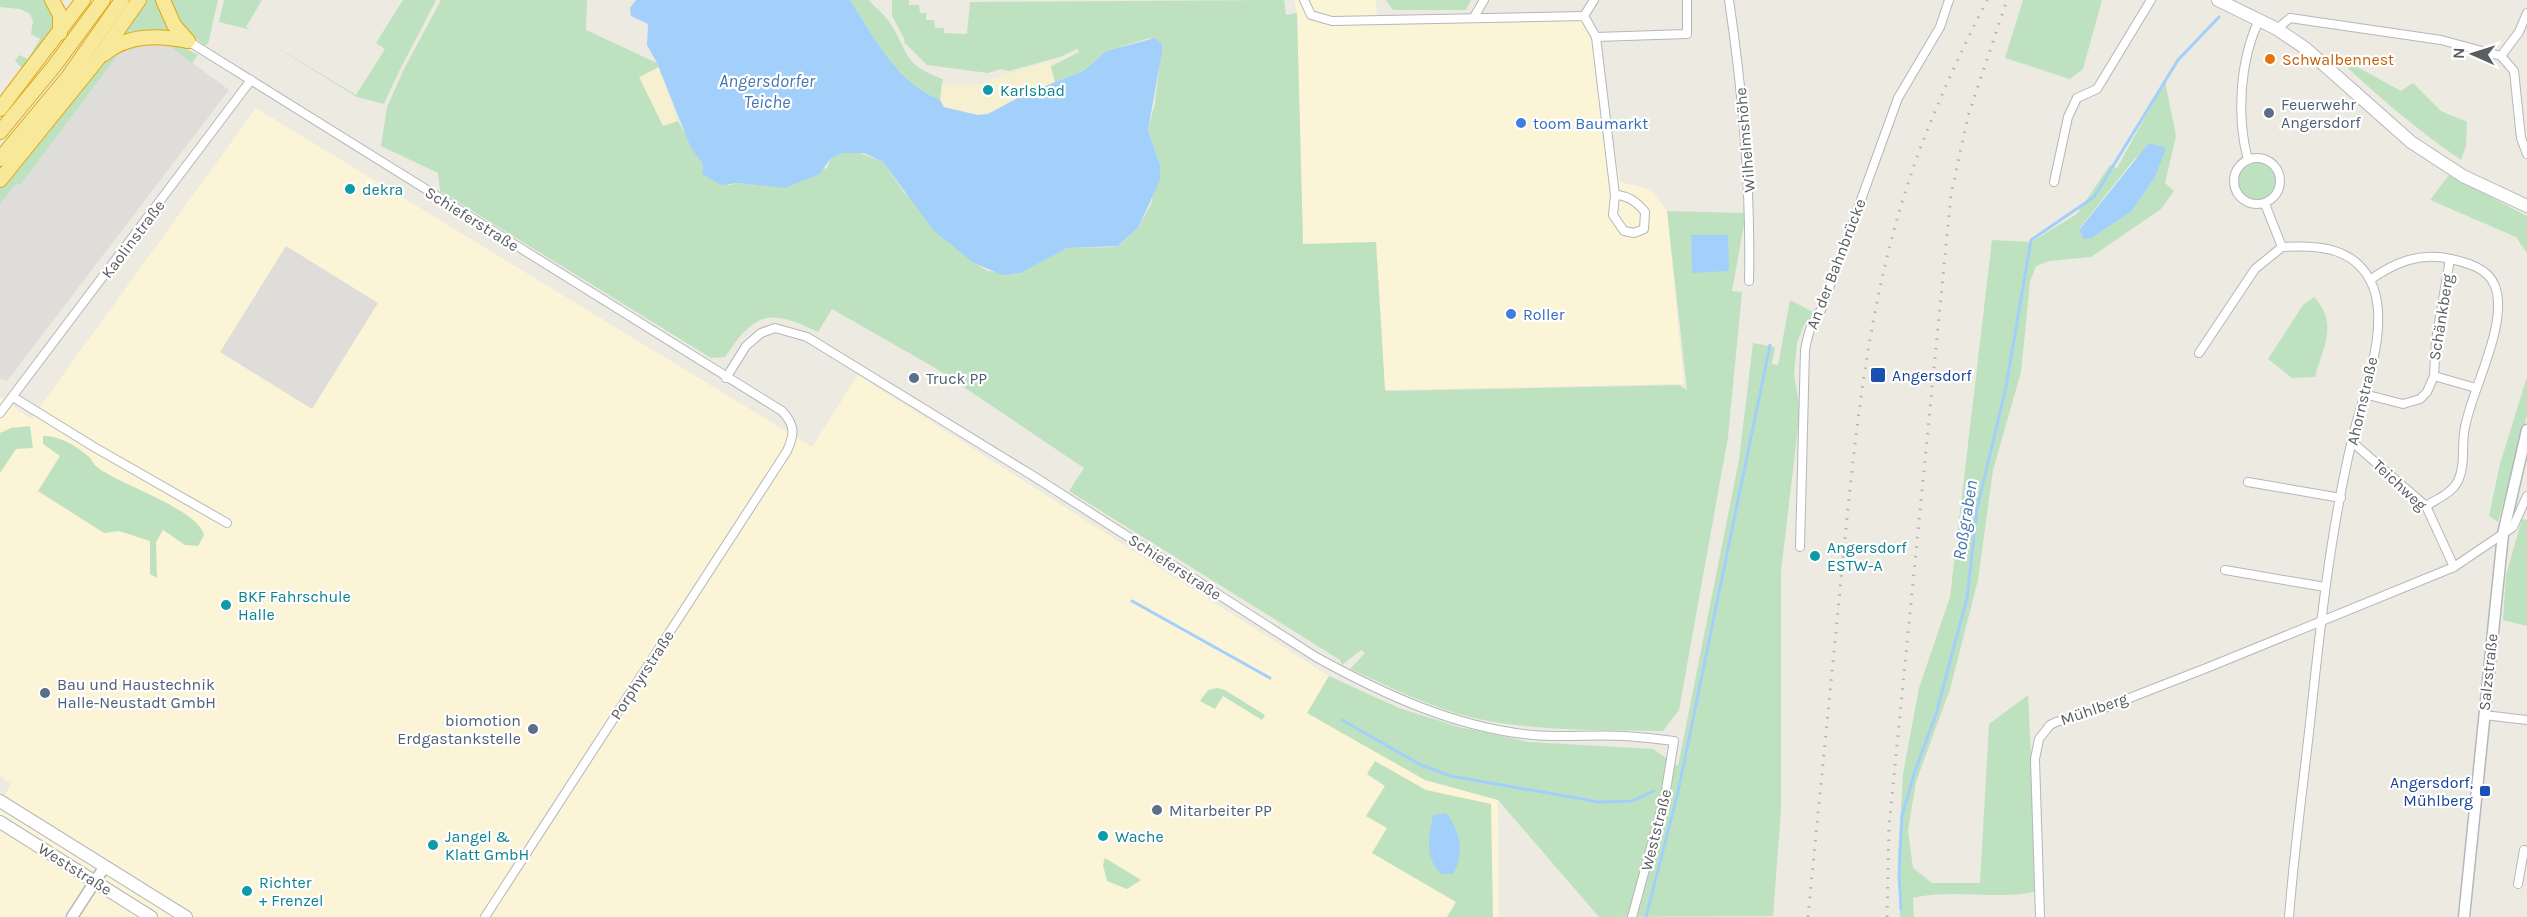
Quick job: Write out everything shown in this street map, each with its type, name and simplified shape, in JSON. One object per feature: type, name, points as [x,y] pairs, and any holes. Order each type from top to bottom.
[{"type":"highway","points":[[52,0],[60,15],[60,33]]},
{"type":"highway","points":[[0,109],[83,0]]},
{"type":"highway","points":[[0,132],[55,65],[102,0]]},
{"type":"highway","points":[[0,159],[68,77],[123,0]]},
{"type":"highway","points":[[0,180],[98,60],[138,0]]},
{"type":"highway","points":[[163,0],[174,25],[188,41]]},
{"type":"highway","points":[[98,60],[108,51],[137,38],[160,36],[188,41]]},
{"type":"main road","points":[[2218,0],[2277,29],[2321,60],[2411,142],[2463,176],[2527,206]]},
{"type":"main road","name":"Weststraße","points":[[0,801],[186,917]]},
{"type":"main road","name":"Weststraße","points":[[0,822],[151,917]]},
{"type":"street","points":[[1304,0],[1311,15],[1332,21],[1584,16]]},
{"type":"street","points":[[1474,17],[1484,0]]},
{"type":"street","points":[[1584,16],[1594,0]]},
{"type":"street","points":[[1596,37],[1688,34],[1687,0]]},
{"type":"street","name":"Wilhelmshöhe","points":[[1729,0],[1742,91],[1751,211],[1749,281]]},
{"type":"street","name":"An der Bahnbrücke","points":[[1800,547],[1805,350],[1808,334],[1813,320],[1821,310],[1898,98],[1940,27],[1949,0]]},
{"type":"street","points":[[2054,182],[2068,117],[2077,98],[2097,89],[2151,0]]},
{"type":"street","points":[[2501,56],[2519,32],[2527,14]]},
{"type":"street","points":[[1584,16],[1596,37],[1615,195],[1613,215],[1619,228],[1629,233],[1644,229],[1645,212],[1637,202],[1623,195],[1615,195]]},
{"type":"street","points":[[2277,29],[2290,18],[2441,40],[2501,56],[2514,71],[2523,101],[2521,138],[2527,154]]},
{"type":"street","points":[[2248,160],[2242,91],[2249,44],[2259,20]]},
{"type":"street","name":"Schieferstraße","points":[[188,41],[782,411],[794,430]]},
{"type":"street","name":"Kaolinstraße","points":[[0,413],[251,80]]},
{"type":"street","points":[[2264,159],[2278,170],[2279,190],[2265,204],[2257,205],[2244,201],[2235,189],[2235,175],[2248,160],[2264,159]]},
{"type":"street","points":[[2265,204],[2282,246]]},
{"type":"street","points":[[2199,353],[2255,269],[2282,246],[2316,245],[2333,250],[2352,261],[2370,280]]},
{"type":"street","name":"Schänkberg","points":[[2370,280],[2386,269],[2411,259],[2427,256],[2450,259],[2477,267],[2489,276],[2495,287],[2498,303],[2493,341],[2464,430],[2463,468],[2458,481],[2448,493],[2426,506]]},
{"type":"street","name":"Schänkberg","points":[[2364,394],[2411,403],[2427,392],[2434,376],[2436,340],[2450,259]]},
{"type":"street","name":"Ahornstraße","points":[[2321,621],[2341,498],[2378,329],[2377,309],[2370,280]]},
{"type":"street","name":"Schieferstraße","points":[[726,378],[746,346],[761,333],[776,328],[791,330],[807,336],[1316,657],[1358,680],[1421,708],[1481,726],[1533,735],[1625,736],[1674,741]]},
{"type":"street","name":"Schänkberg","points":[[2434,376],[2476,388]]},
{"type":"street","points":[[13,397],[227,523]]},
{"type":"street","name":"Porphyrstraße","points":[[485,917],[787,451],[794,430]]},
{"type":"street","name":"Salzstraße","points":[[2464,917],[2503,534],[2527,430]]},
{"type":"street","name":"Teichweg","points":[[2352,442],[2426,506],[2454,567]]},
{"type":"street","points":[[2248,482],[2341,498]]},
{"type":"street","name":"Mühlberg","points":[[2040,917],[2036,748],[2044,731],[2056,722],[2104,708],[2454,567],[2513,527],[2527,496]]},
{"type":"street","points":[[2225,570],[2325,587]]},
{"type":"street","points":[[2289,917],[2321,621]]},
{"type":"street","points":[[2484,715],[2527,720]]},
{"type":"street","name":"Weststraße","points":[[1632,917],[1665,796],[1674,741]]},
{"type":"street","points":[[2518,884],[2524,850],[2527,851]]},
{"type":"street","points":[[72,917],[105,866]]},
{"type":"shaded area","points":[[1294,0],[1376,0],[1377,19],[1584,16],[1596,37],[1620,182],[1650,189],[1667,211],[1684,384],[1385,390],[1376,242],[1303,244],[1297,13]]},
{"type":"shaded area","points":[[153,43],[166,43],[229,90],[7,381],[0,378],[0,199],[15,180],[21,184],[120,52]]},
{"type":"shaded area","points":[[256,108],[812,447],[858,375],[1329,676],[1307,713],[1425,780],[1498,800],[1499,917],[0,917],[0,803],[11,784],[0,776],[0,397],[31,419]]},
{"type":"shaded area","points":[[286,246],[378,303],[312,409],[220,352]]},
{"type":"green space","points":[[0,0],[45,0],[53,11],[55,30],[25,71],[15,61],[19,55],[28,59],[40,39],[31,34],[33,21],[30,14],[20,9],[0,7]]},
{"type":"green space","points":[[142,0],[158,0],[177,35],[115,42]]},
{"type":"green space","points":[[166,0],[218,0],[208,44],[204,45],[181,27]]},
{"type":"green space","points":[[224,0],[262,0],[246,27],[251,30],[219,22]]},
{"type":"green space","points":[[403,0],[436,0],[384,104],[357,97],[258,36],[356,95],[385,49],[376,43]]},
{"type":"green space","points":[[441,0],[587,0],[586,30],[657,63],[678,121],[703,164],[702,172],[730,185],[738,183],[770,186],[827,168],[830,159],[842,153],[860,153],[883,162],[904,192],[974,263],[988,271],[1013,274],[1021,273],[1067,248],[1113,247],[1121,244],[1138,228],[1151,204],[1160,165],[1148,130],[1155,103],[1162,44],[1150,38],[1106,51],[1085,70],[1055,82],[1050,67],[1079,52],[1077,49],[1060,57],[1009,71],[1001,69],[988,73],[927,65],[904,42],[892,16],[892,0],[909,0],[909,5],[919,5],[920,13],[926,13],[926,20],[934,20],[935,28],[944,28],[944,33],[967,34],[970,2],[1284,0],[1286,15],[1297,13],[1303,244],[1376,242],[1385,390],[1387,391],[1679,385],[1687,390],[1667,211],[1746,213],[1732,291],[1742,292],[1728,437],[1679,710],[1663,731],[1521,726],[1474,718],[1442,709],[1350,669],[1365,653],[1361,650],[1342,665],[1340,660],[1069,491],[1084,468],[937,369],[832,309],[818,332],[787,319],[775,317],[764,319],[745,331],[725,357],[711,358],[440,191],[438,173],[381,146],[387,107],[404,69]]},
{"type":"green space","points":[[850,0],[869,0],[888,20],[913,62],[943,79],[940,100],[911,82],[888,58]]},
{"type":"green space","points":[[1386,0],[1471,0],[1466,10],[1393,10]]},
{"type":"green space","points":[[2023,0],[2102,0],[2083,69],[2070,79],[2005,58]]},
{"type":"green space","points":[[155,40],[173,42],[198,55],[192,63],[166,43],[153,43],[120,52],[21,184],[16,184],[0,204],[0,188],[103,61],[127,45]]},
{"type":"green space","points":[[2332,53],[2401,91],[2413,83],[2441,111],[2467,122],[2466,146],[2461,160],[2394,109]]},
{"type":"green space","points":[[2165,81],[2176,136],[2165,183],[2174,191],[2161,209],[2091,257],[2049,261],[2036,266],[2030,282],[2021,372],[1993,470],[1978,580],[1950,689],[1916,782],[1908,830],[1913,868],[1932,883],[1980,883],[1989,724],[2028,695],[2038,891],[2007,895],[1928,895],[1913,898],[1914,917],[1900,917],[1898,857],[1903,774],[1919,688],[1950,597],[1992,240],[2031,242],[2077,214],[2110,165],[2117,168]],"holes":[[[2136,157],[2155,177],[2132,211],[2092,238],[2079,229]]]},
{"type":"green space","points":[[2257,162],[2271,167],[2276,181],[2271,195],[2257,200],[2243,195],[2238,181],[2243,167]]},
{"type":"green space","points":[[2449,175],[2527,216],[2527,253],[2516,237],[2430,200]]},
{"type":"green space","points":[[2314,297],[2326,317],[2325,345],[2315,377],[2292,378],[2268,359],[2303,305]]},
{"type":"green space","points":[[1790,300],[1813,312],[1803,327],[1797,343],[1794,374],[1800,410],[1781,572],[1781,810],[1773,916],[1599,917],[1498,800],[1425,780],[1307,713],[1329,676],[1399,708],[1459,727],[1529,742],[1653,749],[1678,766],[1739,460],[1753,343],[1775,347],[1772,364],[1778,365]]},
{"type":"green space","points":[[2527,377],[2527,415],[2498,522],[2489,516],[2500,464]]},
{"type":"green space","points":[[30,426],[33,448],[16,449],[0,473],[0,433],[11,428]]},
{"type":"green space","points":[[43,436],[55,437],[73,445],[84,452],[97,467],[107,474],[188,516],[199,525],[204,535],[198,546],[185,545],[163,530],[156,542],[157,578],[150,574],[150,541],[119,531],[104,533],[38,491],[60,456],[43,444]]},
{"type":"green space","points":[[2522,519],[2527,520],[2527,626],[2503,620],[2506,575]]},
{"type":"green space","points":[[1217,688],[1225,690],[1265,715],[1262,720],[1223,696],[1215,709],[1200,701],[1208,690]]},
{"type":"green space","points":[[1375,761],[1426,790],[1491,804],[1493,917],[1447,917],[1456,902],[1372,853],[1387,828],[1366,816],[1385,786],[1367,774]]},
{"type":"green space","points":[[1105,858],[1141,880],[1127,889],[1107,881],[1103,865]]},
{"type":"sand","name":"Karlsbad","points":[[1049,61],[1055,82],[983,115],[944,107],[940,100],[942,84],[978,84]]},
{"type":"sand","points":[[659,67],[678,121],[663,126],[639,77]]},
{"type":"water","name":"Angersdorfer Teiche","points":[[636,0],[850,0],[888,58],[911,82],[940,100],[944,107],[977,115],[988,114],[1021,96],[1085,70],[1106,51],[1155,38],[1162,44],[1162,52],[1148,130],[1160,165],[1160,180],[1138,228],[1118,246],[1067,248],[1021,273],[1002,275],[974,263],[934,231],[883,162],[864,153],[842,153],[830,159],[820,174],[785,188],[738,183],[721,185],[702,174],[703,164],[691,148],[657,63],[647,45],[648,24],[631,16],[630,8]]},
{"type":"water","points":[[2149,143],[2166,148],[2155,177],[2132,211],[2092,238],[2084,239],[2079,230]]},
{"type":"water","points":[[1691,235],[1728,235],[1729,271],[1692,273]]},
{"type":"water","points":[[1446,813],[1455,827],[1459,842],[1459,859],[1453,874],[1441,874],[1432,861],[1429,847],[1433,815]]},
{"type":"waterway","name":"Roßgraben","points":[[1901,909],[1899,875],[1902,816],[1915,771],[1936,714],[1967,598],[1977,509],[2006,387],[2031,240],[2094,197],[2178,60],[2219,17]]},
{"type":"waterway","name":"Roßgraben","points":[[1646,917],[1678,792],[1770,345]]},
{"type":"waterway","points":[[1132,601],[1270,678]]},
{"type":"waterway","points":[[1342,720],[1421,765],[1451,776],[1599,802],[1632,801],[1654,791]]},
{"type":"railway","points":[[1808,917],[1851,477],[1869,343],[1888,253],[1908,182],[1950,77],[1987,0]]},
{"type":"railway","points":[[1887,917],[1889,827],[1951,195],[1968,116],[2007,0]]},
{"type":"place","name":"Schwalbennest","points":[[2270,59]]},
{"type":"place","name":"Karlsbad","points":[[988,90]]},
{"type":"place","name":"Feuerwehr Angersdorf","points":[[2269,113]]},
{"type":"place","name":"toom Baumarkt","points":[[1521,123]]},
{"type":"place","name":"dekra","points":[[350,189]]},
{"type":"place","name":"Roller","points":[[1511,314]]},
{"type":"place","name":"Angersdorf","points":[[1878,375]]},
{"type":"place","name":"Truck PP","points":[[914,378]]},
{"type":"place","name":"Angersdorf ESTW-A","points":[[1815,556]]},
{"type":"place","name":"BKF Fahrschule Halle","points":[[226,605]]},
{"type":"place","name":"Bau und Haustechnik Halle-Neustadt GmbH","points":[[45,693]]},
{"type":"place","name":"biomotion Erdgastankstelle","points":[[533,729]]},
{"type":"place","name":"Angersdorf, Mühlberg","points":[[2485,791]]},
{"type":"place","name":"Mitarbeiter PP","points":[[1157,810]]},
{"type":"place","name":"Wache","points":[[1103,836]]},
{"type":"place","name":"Jangel & Klatt GmbH","points":[[433,845]]},
{"type":"place","name":"Richter + Frenzel","points":[[247,891]]}]
